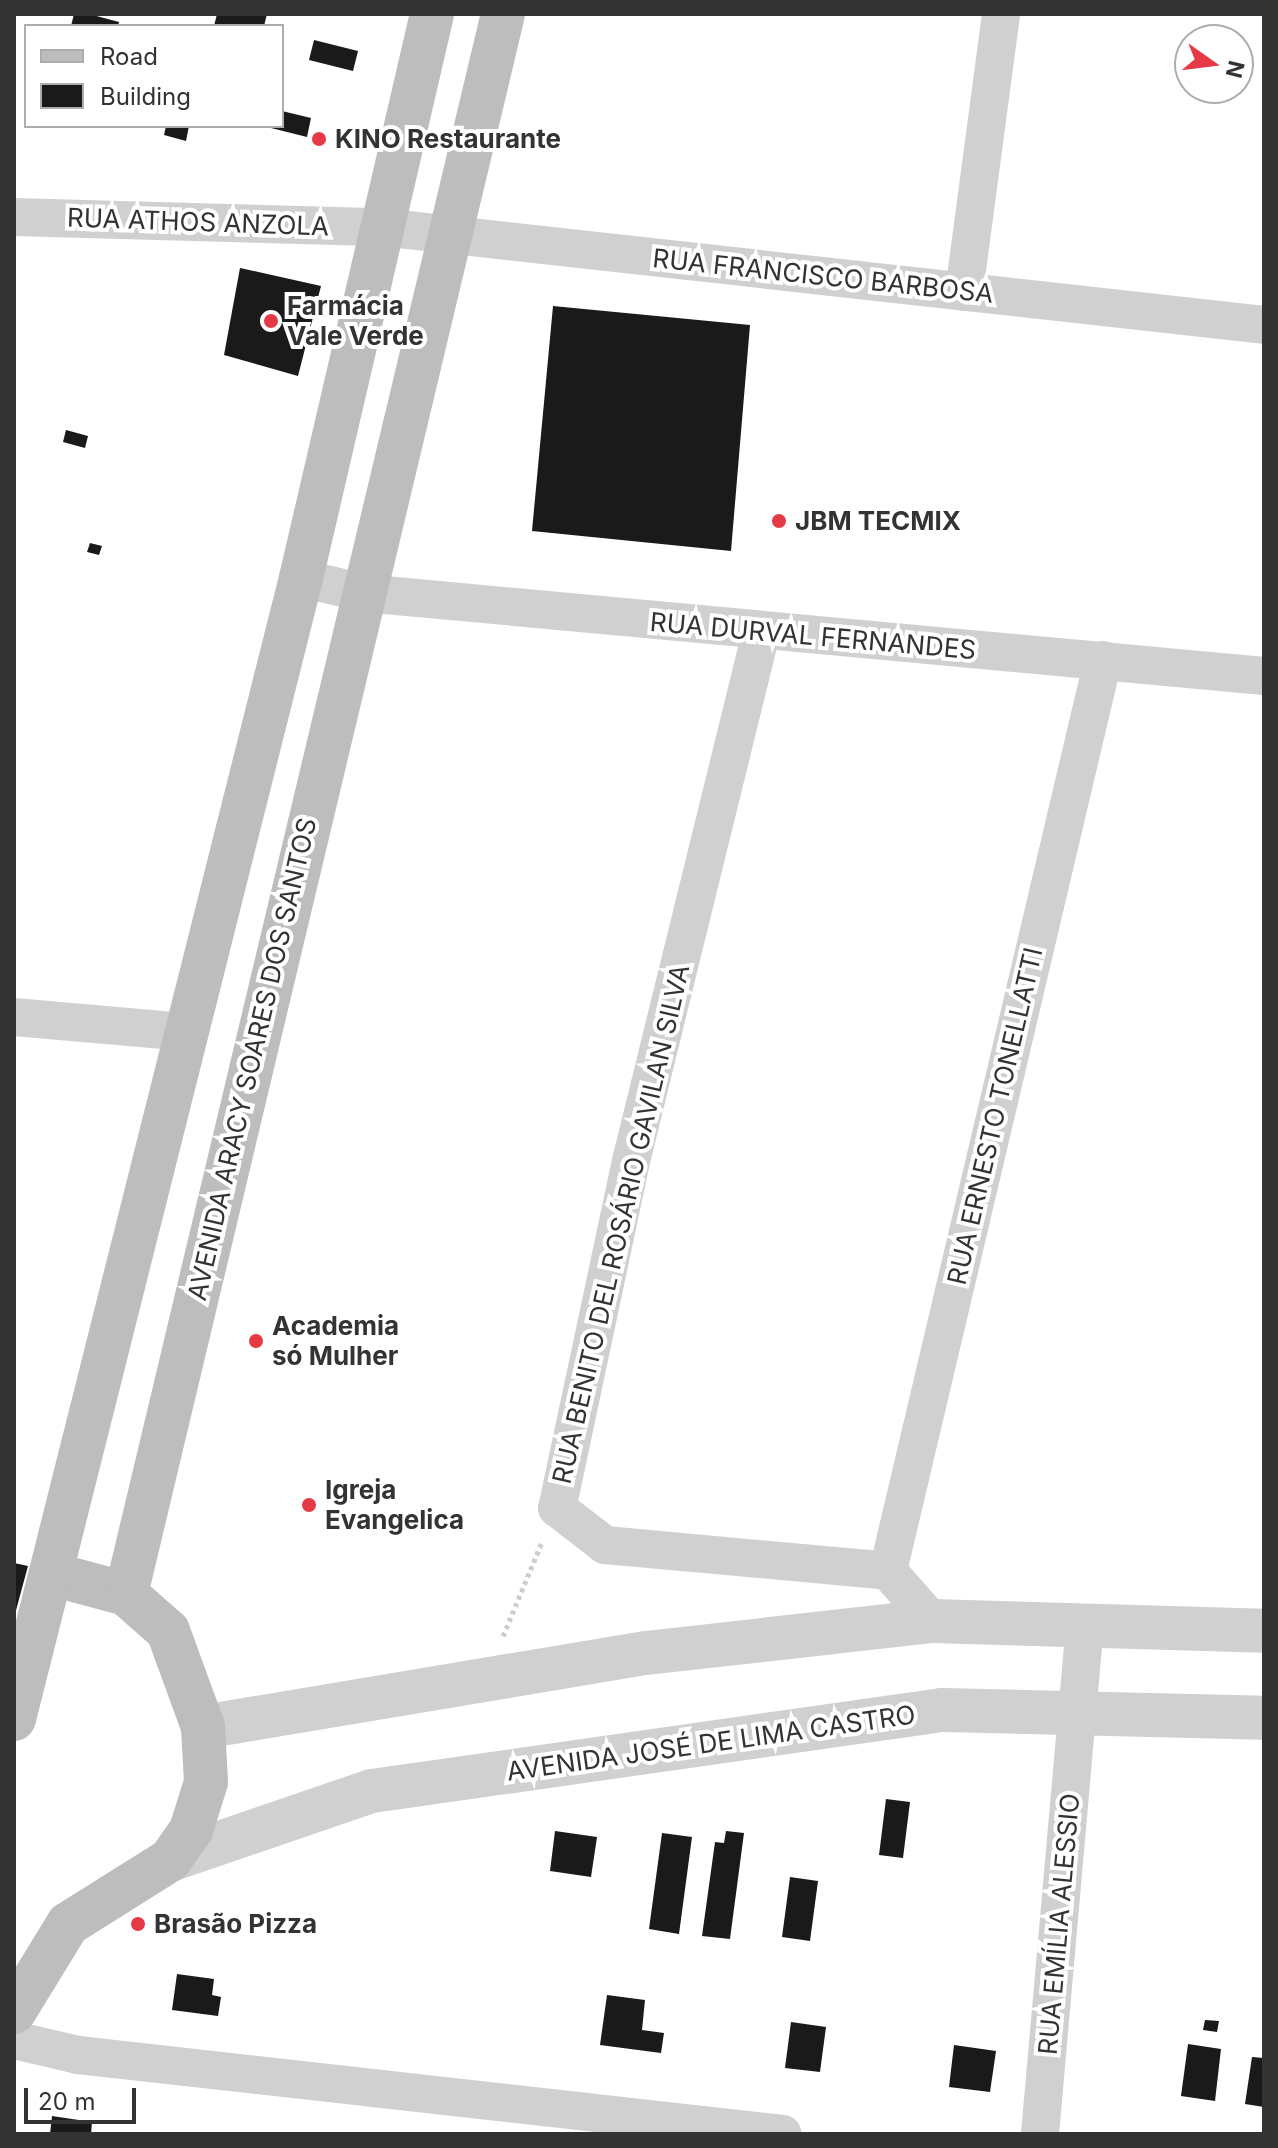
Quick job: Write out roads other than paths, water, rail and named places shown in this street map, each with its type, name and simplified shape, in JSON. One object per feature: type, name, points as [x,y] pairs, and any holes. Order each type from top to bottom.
[{"type":"main road","points":[[15,1706],[52,1574],[301,578],[432,14]]},
{"type":"main road","name":"AVENIDA ARACY SOARES DOS SANTOS","points":[[126,1594],[503,14]]},
{"type":"main road","points":[[14,2012],[68,1924],[170,1860],[191,1830],[206,1782],[203,1727],[168,1631],[126,1594],[52,1574]]},
{"type":"street","points":[[964,292],[1001,14]]},
{"type":"street","name":"RUA ATHOS ANZOLA","points":[[14,217],[381,227]]},
{"type":"street","name":"RUA FRANCISCO BARBOSA","points":[[381,227],[1264,325]]},
{"type":"street","name":"RUA DURVAL FERNANDES","points":[[301,578],[363,593],[761,633],[1264,676]]},
{"type":"street","name":"RUA BENITO DEL ROSÁRIO GAVILAN SILVA","points":[[761,633],[631,1161],[557,1508],[605,1545],[888,1571]]},
{"type":"street","name":"RUA ERNESTO TONELLATTI","points":[[888,1571],[1103,660]]},
{"type":"street","points":[[14,1017],[187,1032]]},
{"type":"street","points":[[888,1571],[932,1621]]},
{"type":"street","points":[[203,1727],[646,1653],[932,1621],[1264,1631]]},
{"type":"street","name":"RUA EMÍLIA ALESSIO","points":[[1040,2134],[1085,1624]]},
{"type":"street","name":"AVENIDA JOSÉ DE LIMA CASTRO","points":[[170,1860],[372,1791],[942,1710],[1264,1718]]},
{"type":"street","points":[[14,2040],[78,2055],[783,2134]]},
{"type":"place","name":"KINO Restaurante","points":[[319,139]]},
{"type":"place","name":"Farmácia Vale Verde","points":[[271,321]]},
{"type":"place","name":"JBM TECMIX","points":[[779,521]]},
{"type":"place","name":"Academia só Mulher","points":[[256,1341]]},
{"type":"place","name":"Igreja Evangelica","points":[[309,1505]]},
{"type":"place","name":"Brasão Pizza","points":[[138,1924]]}]
